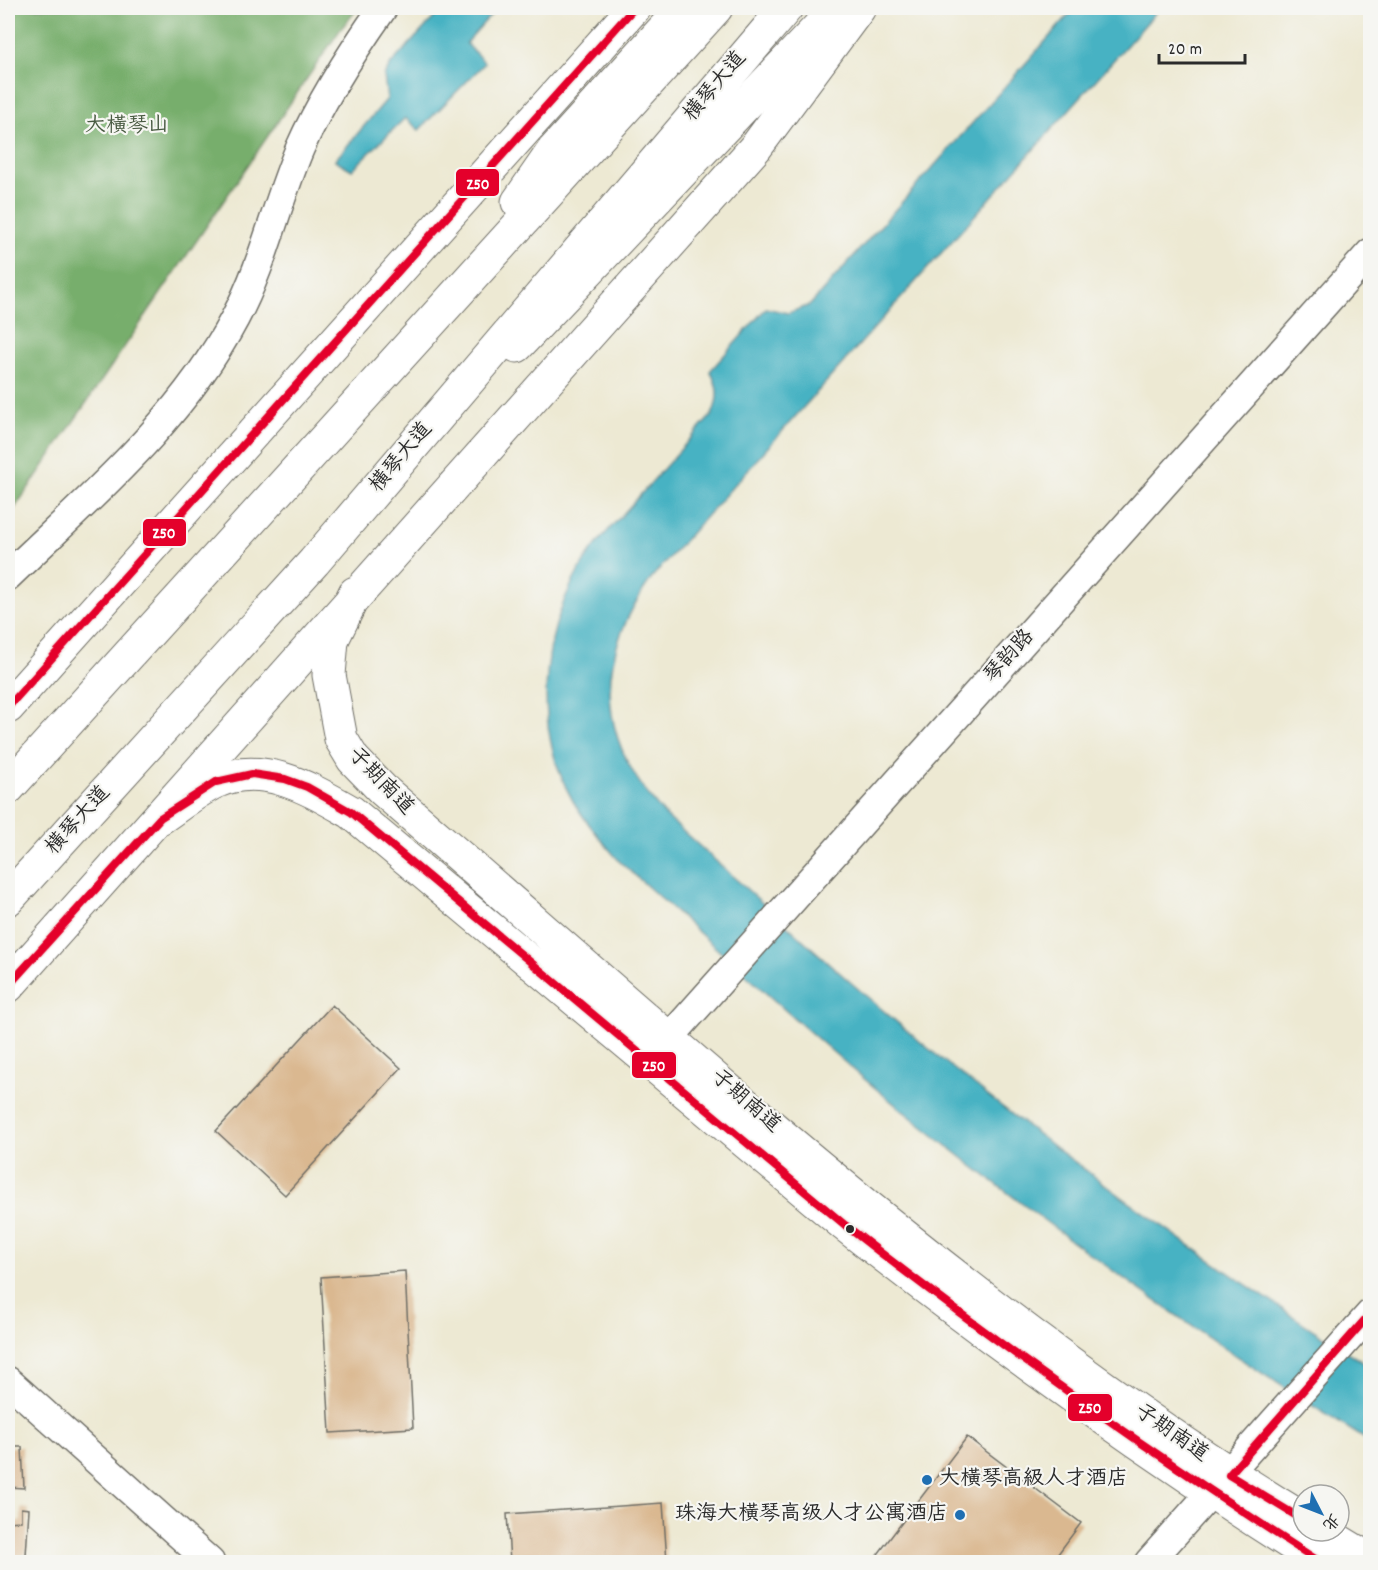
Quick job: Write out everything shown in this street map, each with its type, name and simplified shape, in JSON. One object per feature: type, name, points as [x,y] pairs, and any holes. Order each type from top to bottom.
[{"type":"main road","points":[[8,707],[634,8]]},
{"type":"main road","points":[[467,284],[554,150],[683,8]]},
{"type":"main road","points":[[8,788],[716,8]]},
{"type":"main road","name":"横琴大道","points":[[8,899],[314,562],[786,8]]},
{"type":"main road","points":[[314,562],[837,8]]},
{"type":"main road","points":[[8,986],[756,147],[859,8]]},
{"type":"main road","name":"子期南道","points":[[356,593],[332,640],[329,675],[341,739],[353,759],[382,790],[659,1049]]},
{"type":"main road","name":"子期南道","points":[[160,818],[216,782],[252,774],[285,779],[307,787],[351,812],[659,1049],[844,1187],[1320,1563]]},
{"type":"main road","name":"子期南道","points":[[1221,1484],[1291,1514]]},
{"type":"main road","points":[[1342,1543],[1371,1560]]},
{"type":"street","points":[[8,576],[152,437],[183,400],[211,360],[236,317],[256,272],[305,139],[336,80],[383,8]]},
{"type":"street","name":"琴韵路","points":[[659,1049],[1371,253]]},
{"type":"street","points":[[1149,1563],[1361,1324]]},
{"type":"street","points":[[8,1381],[210,1563]]},
{"type":"green space","name":"大橫琴山","points":[[8,8],[358,8],[340,30],[8,518]]},
{"type":"water","points":[[443,8],[497,8],[466,43],[485,63],[419,130],[405,118],[352,170],[335,160],[387,99],[384,76],[391,64]]},
{"type":"water","points":[[1075,8],[1160,8],[653,576],[633,607],[619,638],[612,669],[610,699],[615,729],[626,758],[643,787],[666,816],[908,1032],[1048,1142],[1153,1220],[1370,1367],[1370,1442],[1250,1365],[1132,1284],[959,1156],[867,1081],[620,862],[589,825],[573,801],[560,774],[552,745],[547,715],[546,685],[549,655],[566,597],[579,570],[597,543],[712,415],[717,393],[710,371],[766,308],[788,313],[810,305]]},
{"type":"building","points":[[332,1005],[401,1068],[285,1195],[216,1131]]},
{"type":"building","points":[[405,1271],[413,1428],[330,1433],[321,1277]]},
{"type":"building","points":[[967,1437],[1081,1523],[1052,1562],[872,1562]]},
{"type":"building","points":[[8,1447],[22,1447],[24,1488],[8,1487]]},
{"type":"building","points":[[663,1503],[667,1562],[510,1562],[507,1514]]},
{"type":"building","points":[[21,1508],[29,1509],[26,1555],[8,1557],[8,1522],[21,1521]]},
{"type":"transit line","name":"Z50","points":[[8,707],[634,8]]},
{"type":"transit line","name":"Z50","points":[[8,986],[160,818],[216,782],[252,774],[285,779],[307,787],[351,812],[845,1225],[903,1270],[1078,1399],[1198,1482],[1320,1562]]},
{"type":"transit line","name":"Z50","points":[[1291,1513],[1229,1475],[1370,1314]]},
{"type":"place","name":"大橫琴高級人才酒店","points":[[927,1480]]},
{"type":"place","name":"珠海大横琴高级人才公寓酒店","points":[[960,1515]]}]
